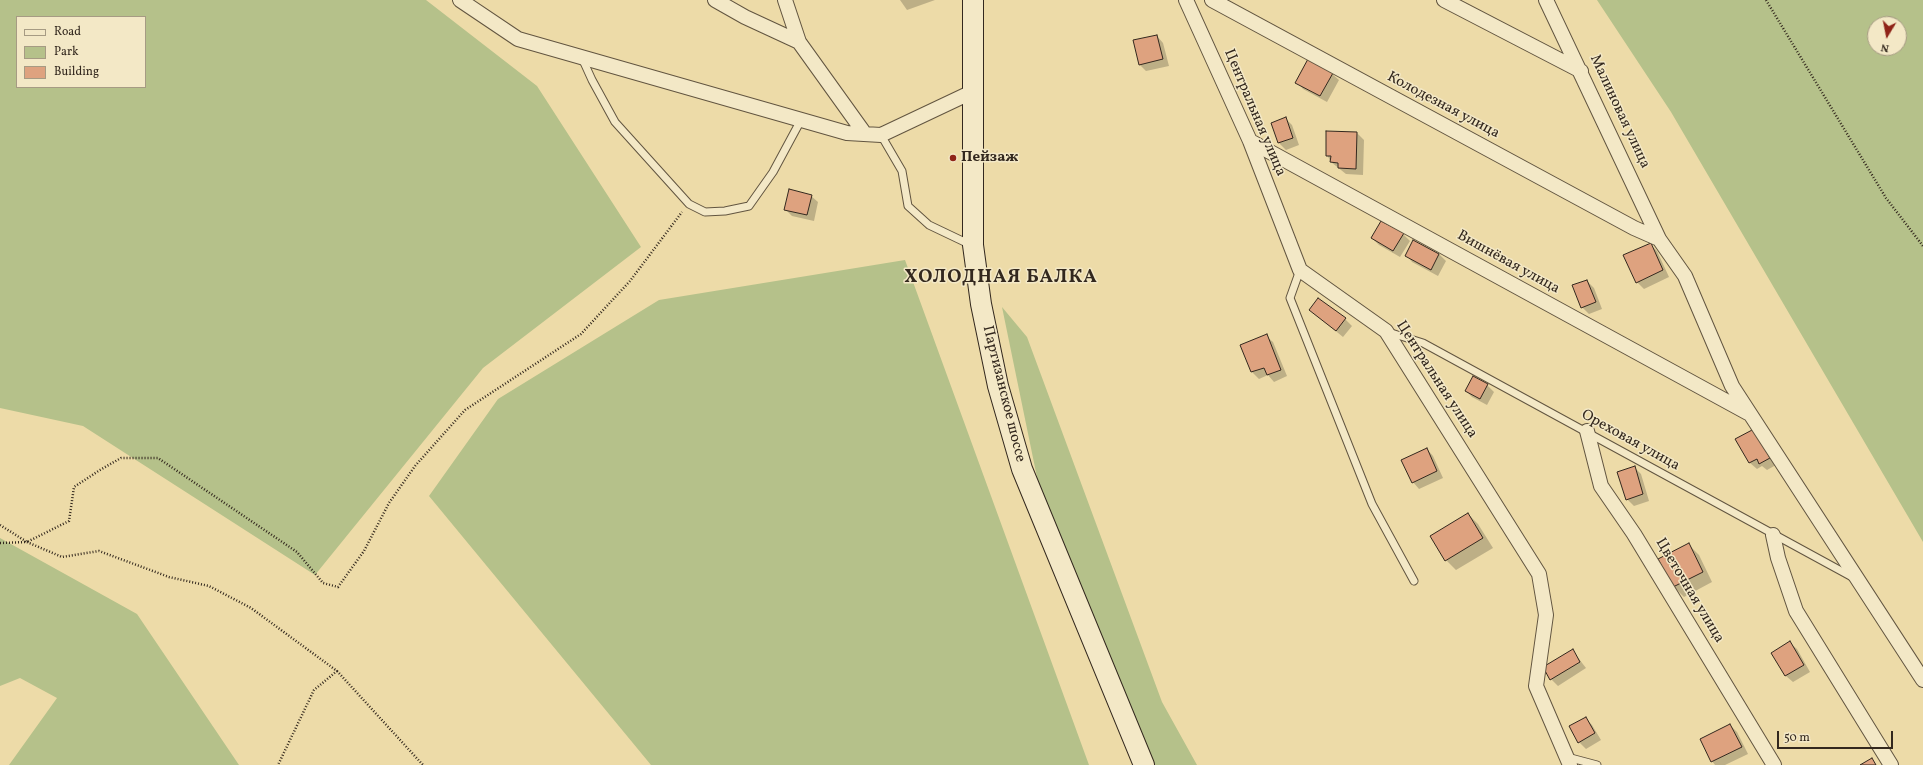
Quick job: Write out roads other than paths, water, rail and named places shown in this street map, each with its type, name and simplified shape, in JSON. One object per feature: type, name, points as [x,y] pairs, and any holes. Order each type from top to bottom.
[{"type":"main road","name":"Партизанское шоссе","points":[[973,0],[973,245],[981,304],[998,386],[1022,470],[1144,765]]},
{"type":"street","points":[[460,0],[518,39],[847,133],[881,135],[972,92]]},
{"type":"street","points":[[715,0],[745,17],[799,42]]},
{"type":"street","points":[[785,0],[799,42],[865,134]]},
{"type":"street","name":"Центральная улица","points":[[1186,0],[1250,141],[1300,270],[1386,331],[1539,574],[1546,615],[1536,686],[1568,761]]},
{"type":"street","name":"Колодезная улица","points":[[1212,0],[1634,228],[1659,239]]},
{"type":"street","points":[[1444,0],[1581,71]]},
{"type":"street","name":"Малиновая улица","points":[[1546,0],[1581,71],[1659,239],[1685,276],[1732,386],[1923,680]]},
{"type":"street","name":"Вишнёвая улица","points":[[1250,141],[1750,415]]},
{"type":"street","name":"Цветочная улица","points":[[1587,431],[1601,486],[1634,534],[1774,765]]},
{"type":"street","points":[[1773,535],[1778,558],[1796,611],[1891,765]]},
{"type":"lane","points":[[582,57],[592,80],[615,122],[689,204],[705,212],[725,211],[749,206],[773,172],[801,120]]},
{"type":"lane","points":[[881,135],[902,171],[908,206],[929,225],[973,245]]},
{"type":"lane","points":[[1300,270],[1290,298],[1372,504],[1414,581]]},
{"type":"lane","name":"Ореховая улица","points":[[1386,331],[1423,343],[1858,580]]},
{"type":"lane","points":[[1568,761],[1597,765]]},
{"type":"place","name":"Пейзаж","points":[[953,158]]},
{"type":"district","name":"ХОЛОДНАЯ БАЛКА","points":[[1001,279]]}]
